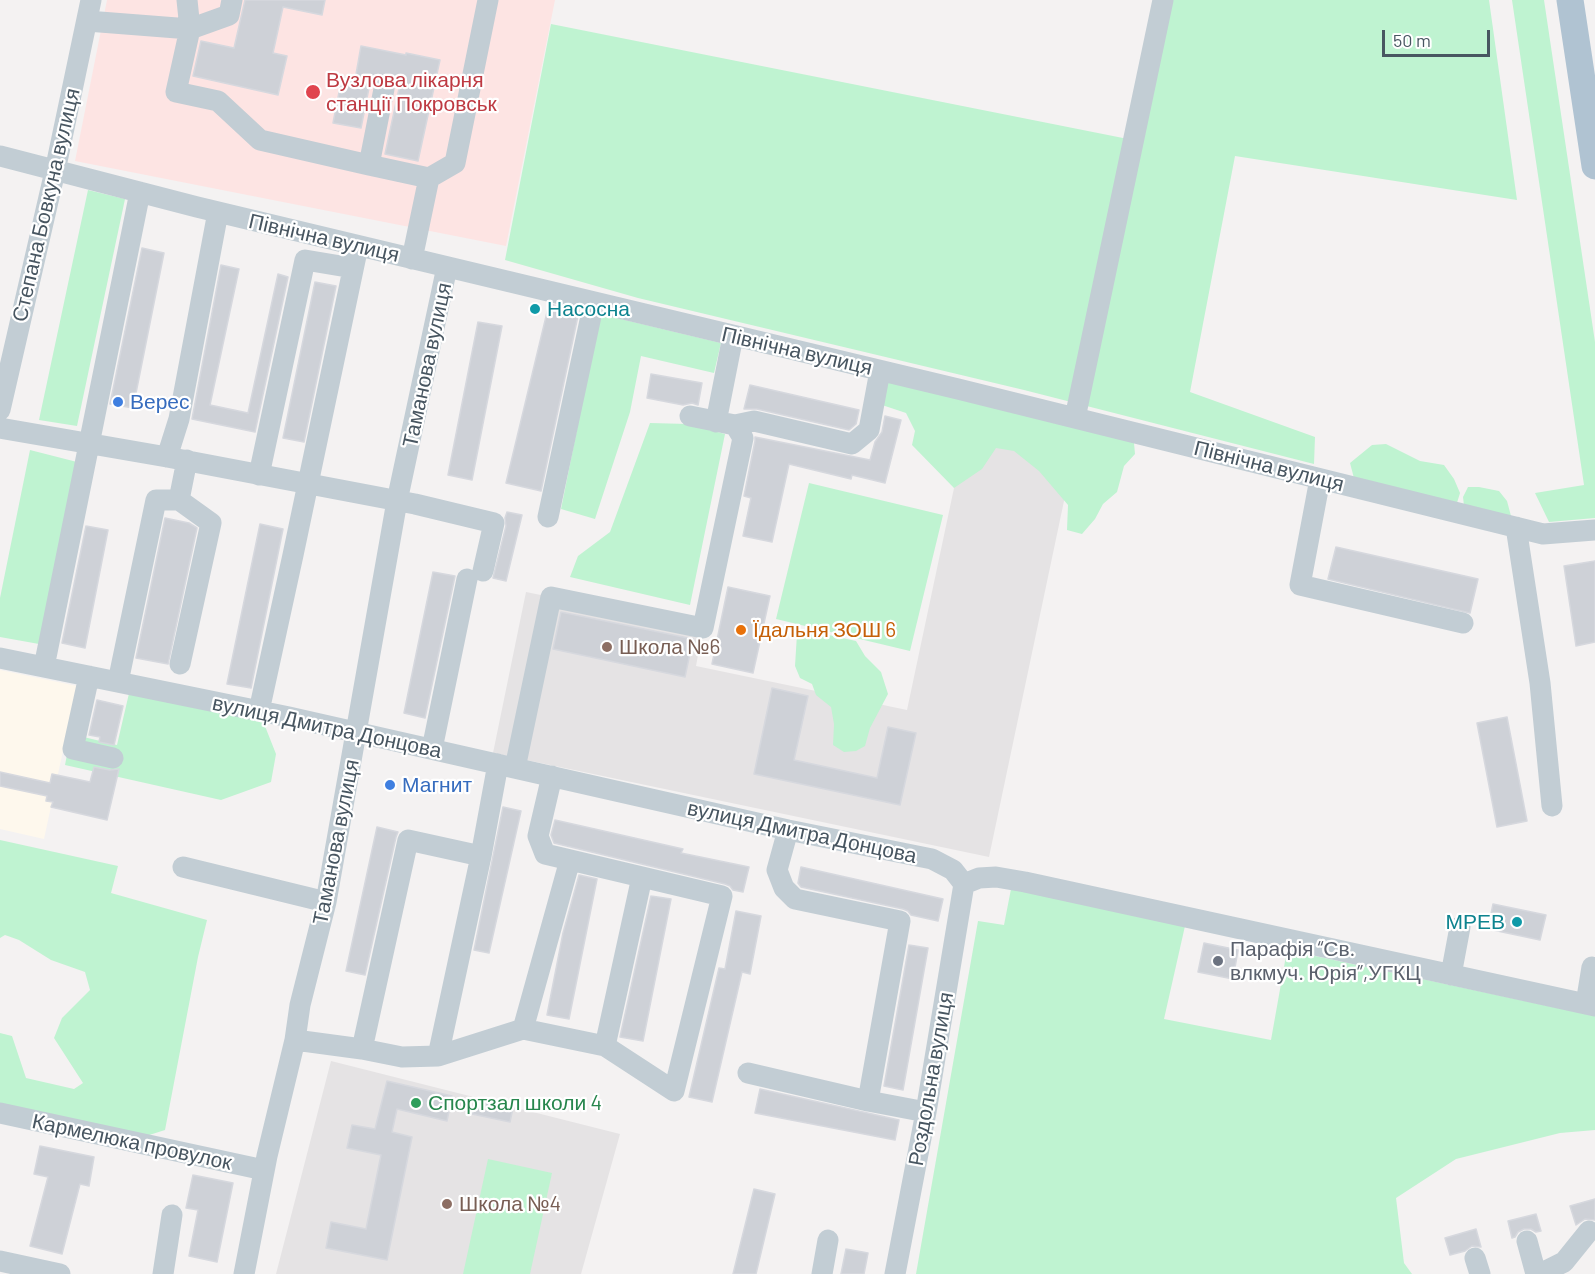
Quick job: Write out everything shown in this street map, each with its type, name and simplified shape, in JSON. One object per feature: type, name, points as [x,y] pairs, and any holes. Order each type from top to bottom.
[{"type":"main road","points":[[1570,0],[1595,166]]},
{"type":"street","name":"Степана Бовкуна вулиця","points":[[0,410],[55,171],[91,0]]},
{"type":"street","points":[[188,0],[190,29],[176,92],[218,101],[260,140],[429,178],[455,163],[488,0]]},
{"type":"street","points":[[87,21],[190,29],[229,15],[232,0]]},
{"type":"street","points":[[1075,418],[1163,0]]},
{"type":"street","points":[[369,165],[384,89]]},
{"type":"street","name":"Північна вулиця","points":[[0,156],[218,212],[1075,418],[1543,534],[1595,530]]},
{"type":"street","points":[[412,259],[429,178]]},
{"type":"street","points":[[44,667],[140,192]]},
{"type":"street","points":[[179,500],[177,459],[179,419],[218,212]]},
{"type":"street","points":[[259,711],[358,246]]},
{"type":"street","points":[[259,475],[305,260],[353,268]]},
{"type":"street","name":"Таманова вулиця","points":[[244,1274],[264,1170],[295,1040],[292,1004],[326,902],[397,501],[447,267]]},
{"type":"street","points":[[548,517],[594,302]]},
{"type":"street","points":[[726,423],[733,336]]},
{"type":"street","points":[[690,416],[726,423],[754,421],[852,444],[869,430],[879,371]]},
{"type":"street","points":[[438,1056],[481,855],[551,597],[703,628],[743,438],[726,423]]},
{"type":"street","points":[[0,428],[89,442],[397,501],[494,523],[475,575],[432,749]]},
{"type":"street","points":[[1320,479],[1300,585],[1463,623]]},
{"type":"street","points":[[118,682],[156,500],[179,500],[211,523],[180,664]]},
{"type":"street","points":[[1516,527],[1540,683],[1552,806]]},
{"type":"street","name":"вулиця Дмитра Донцова","points":[[0,658],[357,732],[788,830],[932,859],[953,870],[964,884]]},
{"type":"street","points":[[88,676],[73,749],[113,758]]},
{"type":"street","points":[[295,1040],[402,1057],[438,1056],[523,1029],[605,1046],[674,1091],[722,896],[545,854],[538,836],[552,777]]},
{"type":"street","points":[[788,830],[777,870],[784,888],[795,899],[900,921],[868,1101]]},
{"type":"street","points":[[362,1049],[408,840],[481,855]]},
{"type":"street","points":[[523,1029],[570,860]]},
{"type":"street","points":[[183,867],[326,902]]},
{"type":"street","points":[[605,1046],[642,877]]},
{"type":"street","points":[[964,884],[979,878],[996,877],[1024,882],[1590,1005],[1592,967]]},
{"type":"street","name":"Роздольна вулиця","points":[[895,1274],[926,1112],[964,884]]},
{"type":"street","points":[[1451,975],[1460,927]]},
{"type":"street","points":[[748,1073],[926,1112]]},
{"type":"street","name":"Кармелюка провулок","points":[[0,1113],[264,1170]]},
{"type":"street","points":[[163,1274],[172,1215]]},
{"type":"street","points":[[1527,1241],[1538,1274],[1564,1262],[1589,1231]]},
{"type":"street","points":[[822,1274],[828,1240]]},
{"type":"street","points":[[0,1262],[60,1274]]},
{"type":"shaded area","name":"Вузлова лікарня станції Покровськ","points":[[107,0],[555,0],[506,246],[75,161]]},
{"type":"shaded area","name":"Школа №6","points":[[968,422],[1076,444],[989,857],[493,753],[526,592],[703,628],[696,666],[907,710]]},
{"type":"shaded area","points":[[0,670],[77,686],[44,839],[0,829]]},
{"type":"shaded area","name":"Школа №4","points":[[331,1061],[620,1134],[581,1274],[276,1274]]},
{"type":"green space","points":[[1158,0],[1489,0],[1517,200],[1235,156],[1190,392],[1315,437],[1314,464],[1024,390],[638,298],[505,260],[551,24],[1133,140]]},
{"type":"green space","points":[[1512,0],[1544,0],[1595,342],[1595,518],[1549,522],[1535,493],[1584,485]]},
{"type":"green space","points":[[88,190],[125,199],[77,426],[39,420]]},
{"type":"green space","points":[[600,314],[721,343],[714,373],[641,356],[630,412],[595,519],[561,509]]},
{"type":"green space","points":[[887,379],[1120,437],[1134,443],[1135,454],[1124,466],[1117,492],[1103,504],[1095,519],[1082,534],[1067,530],[1068,505],[1039,471],[1014,451],[996,448],[982,469],[954,488],[912,445],[915,431],[906,413],[882,405]]},
{"type":"green space","points":[[650,423],[688,424],[725,434],[690,605],[570,577],[578,556],[610,532]]},
{"type":"green space","points":[[1386,444],[1420,461],[1444,465],[1460,493],[1456,506],[1355,482],[1350,463],[1372,445]]},
{"type":"green space","points":[[30,450],[77,462],[39,644],[0,637],[0,598]]},
{"type":"green space","points":[[809,483],[943,515],[910,651],[776,619]]},
{"type":"green space","points":[[1468,487],[1499,491],[1507,501],[1511,516],[1464,506],[1463,497]]},
{"type":"green space","points":[[806,630],[856,641],[865,656],[881,672],[888,694],[870,728],[865,746],[856,751],[844,752],[833,745],[834,724],[831,707],[816,695],[812,684],[800,678],[795,666],[797,634]]},
{"type":"green space","points":[[130,689],[261,716],[276,754],[271,782],[221,800],[65,765],[71,734],[117,745]]},
{"type":"green space","points":[[0,840],[118,866],[111,893],[207,920],[165,1130],[143,1137],[0,1105],[0,1033],[12,1036],[26,1078],[74,1089],[83,1083],[54,1038],[62,1018],[90,990],[85,972],[51,960],[19,940],[5,935],[0,938]]},
{"type":"green space","points":[[1011,889],[1185,926],[1164,1019],[1271,1040],[1287,950],[1595,1016],[1595,1130],[1560,1133],[1456,1159],[1396,1198],[1404,1263],[1412,1274],[916,1274],[978,921],[1004,925]]},
{"type":"green space","points":[[488,1159],[552,1173],[530,1274],[463,1274]]},
{"type":"building","points":[[245,0],[325,0],[322,15],[283,7],[273,53],[287,56],[278,95],[193,76],[201,41],[234,48]]},
{"type":"building","points":[[361,46],[440,60],[418,161],[385,154],[400,84],[395,83],[392,79],[371,78],[361,128],[333,123],[342,77],[355,80]]},
{"type":"building","points":[[142,248],[164,253],[133,408],[110,404]]},
{"type":"building","points":[[221,265],[239,269],[210,405],[248,413],[278,274],[288,277],[255,432],[192,419]]},
{"type":"building","points":[[315,282],[336,286],[304,442],[283,438]]},
{"type":"building","points":[[549,304],[579,311],[541,491],[506,483]]},
{"type":"building","points":[[478,322],[502,326],[472,480],[448,475]]},
{"type":"building","points":[[651,374],[702,383],[698,405],[692,403],[683,405],[647,398]]},
{"type":"building","points":[[750,385],[859,410],[856,424],[849,430],[757,409],[744,409]]},
{"type":"building","points":[[885,416],[901,420],[885,483],[852,475],[851,479],[789,464],[772,542],[743,536],[751,498],[744,496],[755,437],[870,460],[875,442],[882,432]]},
{"type":"building","points":[[507,512],[522,515],[506,581],[493,578],[506,526]]},
{"type":"building","points":[[165,518],[189,523],[197,528],[168,664],[136,658]]},
{"type":"building","points":[[260,524],[283,529],[251,688],[227,684]]},
{"type":"building","points":[[86,526],[108,530],[85,648],[62,643]]},
{"type":"building","points":[[1336,547],[1478,579],[1470,613],[1328,579]]},
{"type":"building","points":[[1595,561],[1595,642],[1576,646],[1564,566]]},
{"type":"building","points":[[433,572],[455,576],[425,718],[404,713]]},
{"type":"building","name":"Їдальня ЗОШ 6","points":[[728,587],[770,596],[753,673],[712,664]]},
{"type":"building","points":[[561,612],[693,639],[685,677],[553,649]]},
{"type":"building","points":[[772,688],[808,696],[794,760],[877,778],[888,727],[916,733],[900,805],[754,774]]},
{"type":"building","points":[[97,700],[123,706],[114,745],[99,742],[100,737],[89,735]]},
{"type":"building","points":[[1507,717],[1527,821],[1497,827],[1477,723]]},
{"type":"building","points":[[94,767],[119,769],[107,820],[51,807],[53,802],[46,801],[47,796],[0,786],[0,772],[50,783],[52,774],[90,782]]},
{"type":"building","points":[[503,807],[521,811],[489,953],[474,950]]},
{"type":"building","points":[[555,820],[683,849],[681,853],[749,867],[743,892],[733,890],[725,884],[554,843],[551,835]]},
{"type":"building","points":[[377,827],[398,832],[365,975],[346,971]]},
{"type":"building","points":[[801,867],[943,899],[938,921],[911,915],[903,909],[801,887],[798,883]]},
{"type":"building","points":[[579,875],[597,879],[569,1019],[547,1015],[563,933]]},
{"type":"building","points":[[651,896],[671,899],[643,1041],[620,1037]]},
{"type":"building","name":"МРЕВ","points":[[1493,904],[1546,915],[1540,940],[1488,929]]},
{"type":"building","points":[[736,911],[761,916],[750,974],[742,972],[712,1102],[689,1097],[719,968],[725,969]]},
{"type":"building","name":"Парафія “Св. влкмуч. Юрія”,УГКЦ","points":[[1204,943],[1238,950],[1233,979],[1198,972]]},
{"type":"building","points":[[909,945],[928,948],[903,1090],[884,1086]]},
{"type":"building","points":[[387,1081],[452,1096],[447,1121],[397,1109],[392,1132],[412,1137],[387,1260],[326,1248],[331,1222],[366,1229],[381,1155],[347,1148],[352,1125],[375,1129]]},
{"type":"building","points":[[760,1089],[899,1120],[895,1140],[755,1113]]},
{"type":"building","points":[[475,1100],[513,1108],[510,1122],[472,1114]]},
{"type":"building","points":[[40,1146],[94,1157],[89,1186],[80,1184],[62,1254],[30,1246],[48,1177],[34,1174]]},
{"type":"building","points":[[193,1175],[233,1183],[217,1262],[189,1256],[198,1210],[186,1208]]},
{"type":"building","points":[[754,1189],[775,1194],[756,1274],[733,1274]]},
{"type":"building","points":[[1595,1199],[1595,1220],[1585,1219],[1576,1225],[1570,1206]]},
{"type":"building","points":[[1536,1214],[1541,1231],[1524,1229],[1512,1238],[1508,1221]]},
{"type":"building","points":[[1476,1229],[1481,1247],[1472,1246],[1465,1251],[1450,1255],[1445,1238]]},
{"type":"building","points":[[846,1249],[868,1253],[864,1274],[841,1274]]},
{"type":"place","name":"Вузлова лікарня станції Покровськ","points":[[313,92]]},
{"type":"place","name":"Насосна","points":[[535,309]]},
{"type":"place","name":"Верес","points":[[118,402]]},
{"type":"place","name":"Їдальня ЗОШ 6","points":[[741,630]]},
{"type":"place","name":"Школа №6","points":[[607,647]]},
{"type":"place","name":"Магнит","points":[[390,785]]},
{"type":"place","name":"МРЕВ","points":[[1517,922]]},
{"type":"place","name":"Парафія “Св. влкмуч. Юрія”,УГКЦ","points":[[1218,961]]},
{"type":"place","name":"Спортзал школи 4","points":[[416,1103]]},
{"type":"place","name":"Школа №4","points":[[447,1204]]}]
